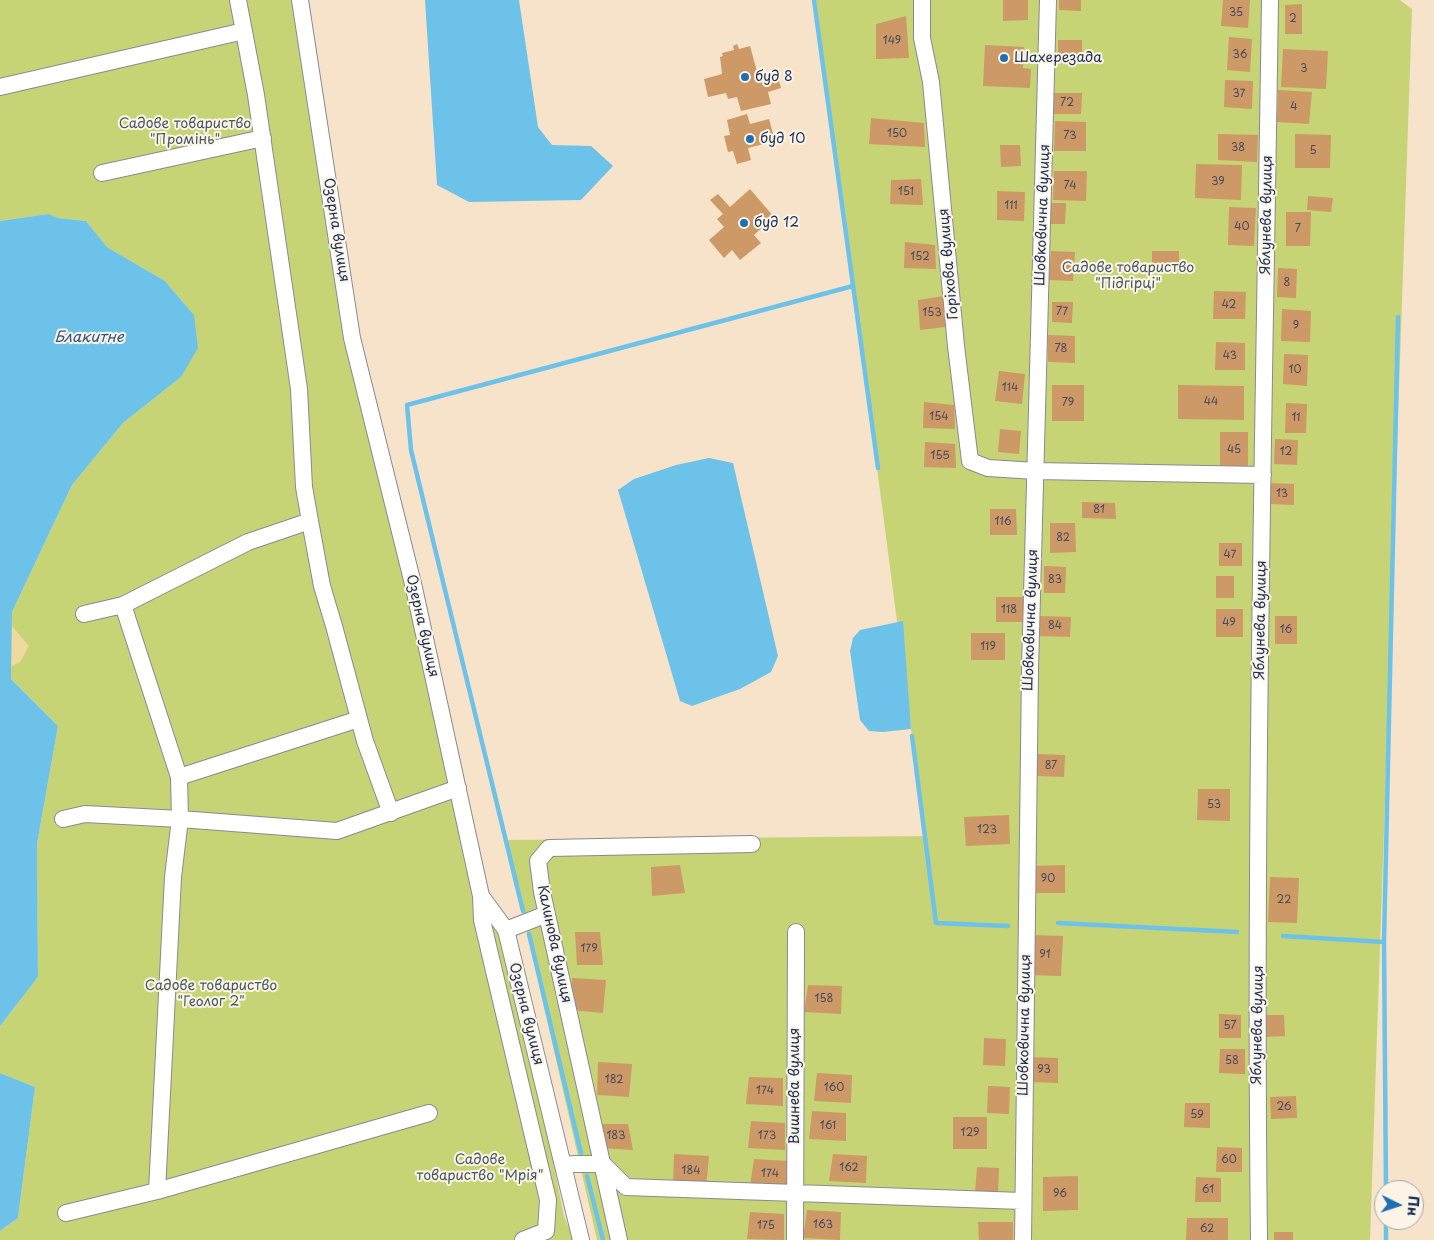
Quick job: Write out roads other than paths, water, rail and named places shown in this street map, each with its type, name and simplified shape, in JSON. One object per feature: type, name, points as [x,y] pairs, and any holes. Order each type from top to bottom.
[{"type":"street","points":[[238,0],[263,138],[298,389],[304,487],[322,586],[365,741],[391,813]]},
{"type":"street","name":"Озерна вулиця","points":[[300,0],[352,338],[414,588],[481,896],[506,930],[581,1240]]},
{"type":"street","name":"Горіхова вулиця","points":[[922,0],[922,38],[931,82],[956,346],[970,461],[988,468],[1036,471]]},
{"type":"street","name":"Шовковична вулиця","points":[[1023,1240],[1029,689],[1048,0]]},
{"type":"street","name":"Яблунева вулиця","points":[[1259,1240],[1257,1078],[1270,0]]},
{"type":"street","points":[[0,87],[244,31]]},
{"type":"street","points":[[102,173],[263,138]]},
{"type":"street","points":[[1036,471],[1263,475]]},
{"type":"street","points":[[84,614],[123,604],[248,542],[310,520]]},
{"type":"street","points":[[123,604],[179,777],[180,819],[173,876],[157,1191]]},
{"type":"street","points":[[179,777],[359,719]]},
{"type":"street","points":[[63,818],[85,814],[337,831],[458,788]]},
{"type":"street","name":"Калинова вулиця","points":[[619,1240],[547,914],[538,862],[549,848],[752,844]]},
{"type":"street","points":[[481,896],[482,920],[548,1200],[546,1231],[523,1240]]},
{"type":"street","points":[[506,930],[547,914]]},
{"type":"street","name":"Вишнева вулиця","points":[[796,932],[794,1194],[796,1240]]},
{"type":"street","points":[[66,1214],[157,1191],[429,1113]]},
{"type":"street","points":[[564,1165],[603,1164],[626,1187],[1022,1201]]},
{"type":"water","points":[[425,0],[519,0],[538,127],[552,145],[591,146],[613,166],[581,200],[469,202],[437,185]]},
{"type":"water","name":"Блакитне","points":[[48,214],[58,218],[86,221],[107,247],[165,281],[194,315],[198,348],[181,377],[123,423],[72,485],[12,612],[11,679],[58,726],[37,844],[38,977],[0,1026],[0,221]]},
{"type":"water","points":[[709,458],[733,463],[778,656],[771,672],[740,689],[692,706],[680,701],[618,490],[634,479],[676,465]]},
{"type":"water","points":[[903,621],[911,729],[883,732],[869,731],[860,720],[850,651],[853,638],[860,630]]},
{"type":"water","points":[[0,1073],[35,1087],[18,1218],[0,1231]]},
{"type":"waterway","points":[[814,0],[878,468]]},
{"type":"waterway","points":[[523,911],[411,450],[407,405],[853,286]]},
{"type":"waterway","points":[[1386,1180],[1384,942],[1398,317]]},
{"type":"waterway","points":[[912,736],[936,923],[1008,926]]},
{"type":"waterway","points":[[1058,923],[1237,932]]},
{"type":"waterway","points":[[529,934],[581,1153]]},
{"type":"waterway","points":[[1283,936],[1384,942]]},
{"type":"waterway","points":[[587,1176],[603,1240]]},
{"type":"waterway","points":[[1386,1230],[1386,1240]]},
{"type":"place","name":"Шахерезада","points":[[1004,58]]},
{"type":"place","name":"буд 8","points":[[745,77]]},
{"type":"place","name":"буд 10","points":[[750,139]]},
{"type":"place","name":"буд 12","points":[[744,223]]},
{"type":"park label","name":"Садове товариство \"Промінь\"","points":[[185,132]]},
{"type":"park label","name":"Садове товариство \"Підгірці\"","points":[[1128,276]]},
{"type":"park label","name":"Садове товариство \"Геолог 2\"","points":[[211,994]]},
{"type":"park label","name":"Садове товариство \"Мрія\"","points":[[480,1168]]}]
